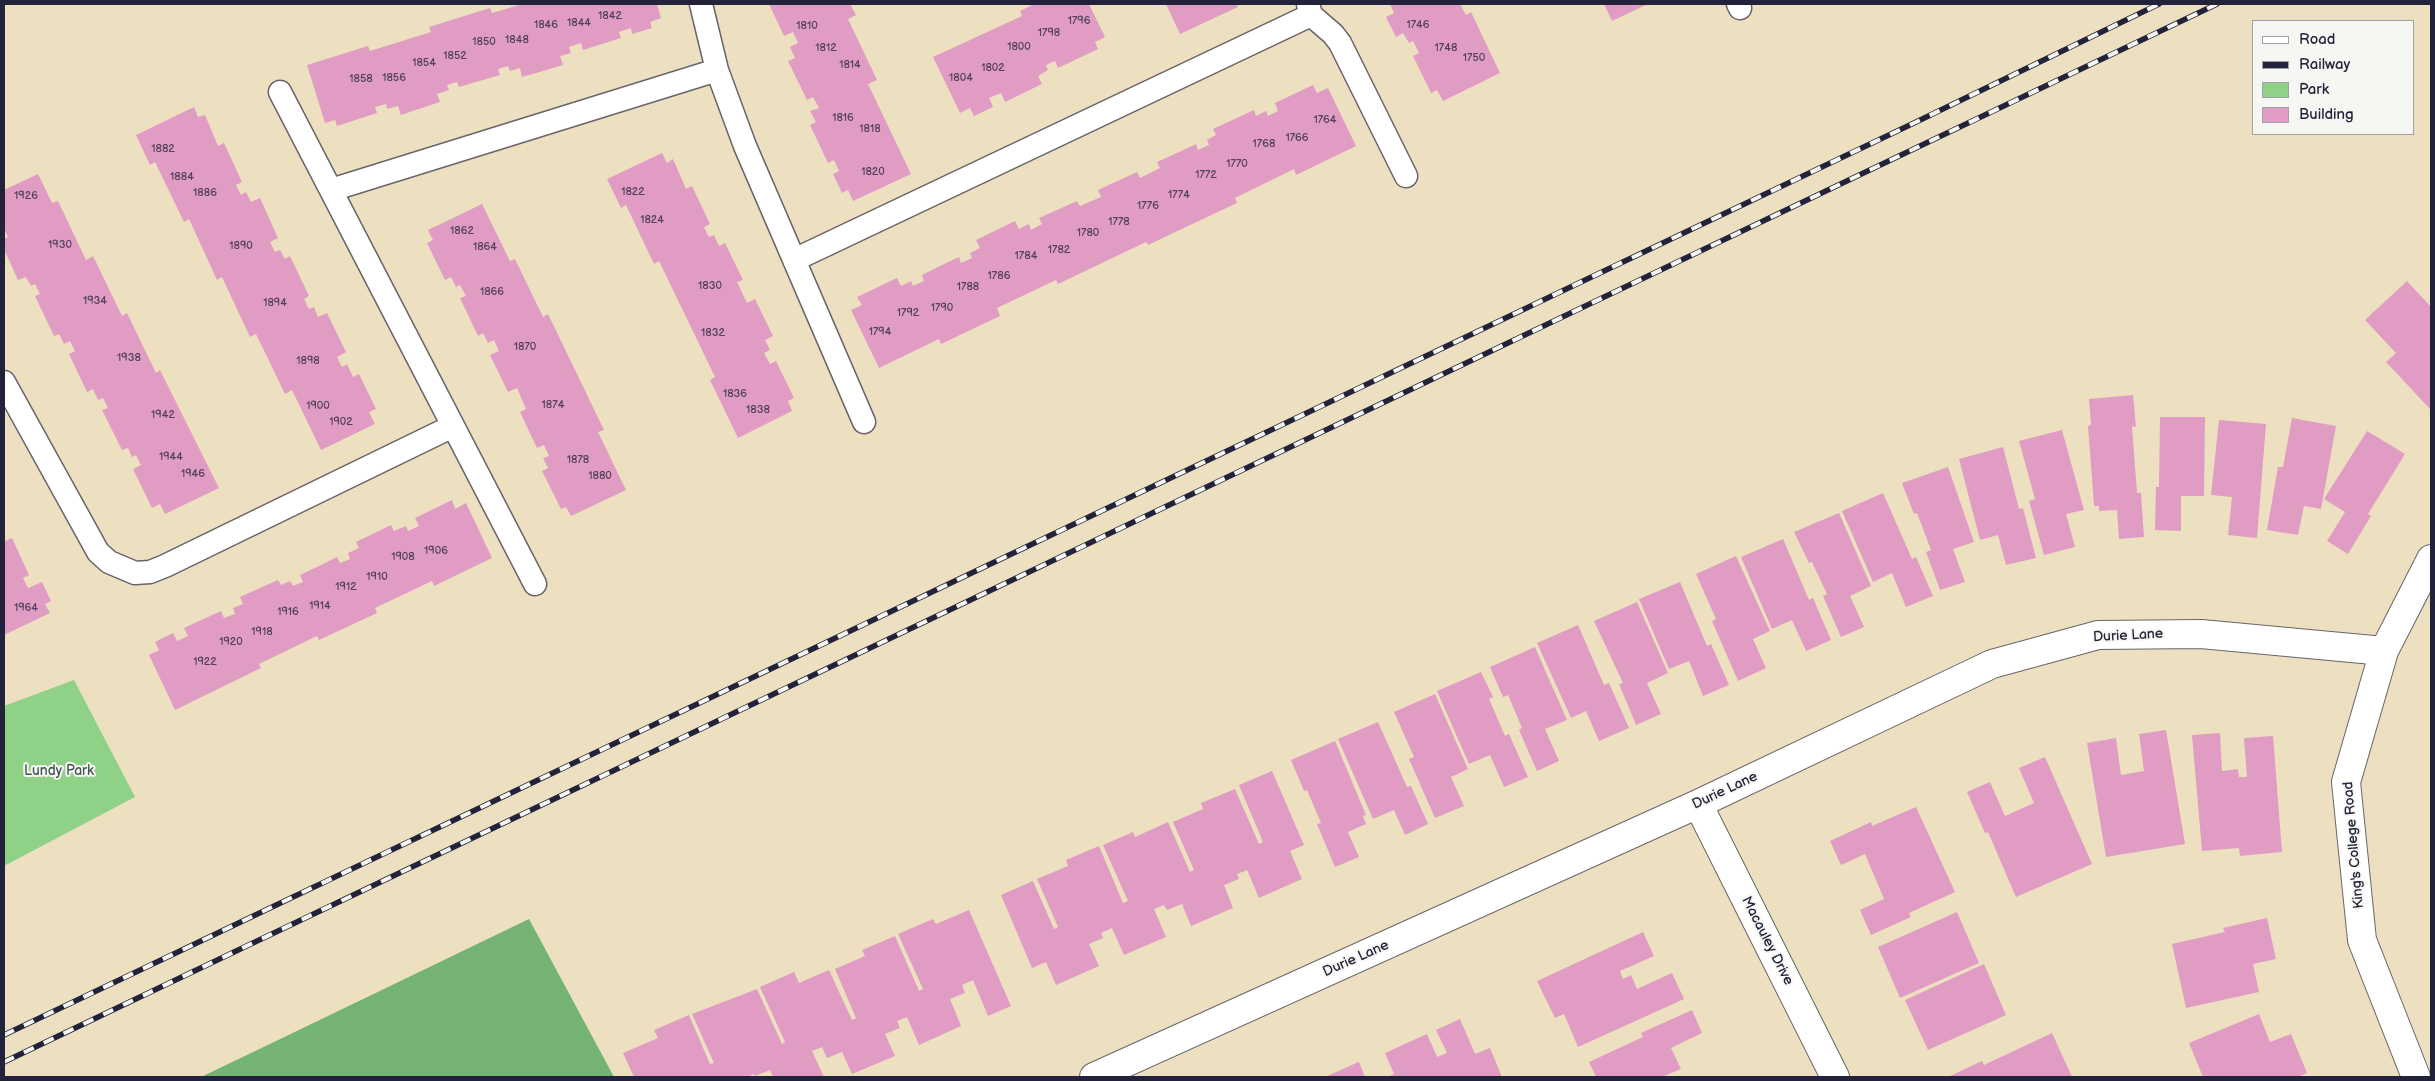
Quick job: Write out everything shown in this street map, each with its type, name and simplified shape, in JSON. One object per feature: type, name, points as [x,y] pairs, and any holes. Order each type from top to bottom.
[{"type":"street","name":"King's College Road","points":[[2416,1077],[2362,940],[2346,782],[2384,651],[2431,559]]},
{"type":"street","name":"Durie Lane","points":[[1094,1077],[1698,804],[1992,664],[2098,635],[2201,634],[2384,651]]},
{"type":"street","name":"Macauley Drive","points":[[1698,804],[1836,1077]]},
{"type":"lane","points":[[700,4],[717,70],[745,146],[864,422]]},
{"type":"lane","points":[[794,260],[1309,10],[1340,43],[1406,176]]},
{"type":"lane","points":[[330,190],[717,70]]},
{"type":"lane","points":[[280,92],[535,584]]},
{"type":"lane","points":[[4,382],[98,552],[109,562],[135,573],[150,572],[165,566],[453,426]]},
{"type":"green space","name":"Lundy Park","points":[[74,680],[135,797],[4,866],[4,706]]},
{"type":"green space","points":[[529,919],[614,1077],[201,1077],[274,1042]]},
{"type":"building","points":[[523,4],[657,4],[661,18],[650,22],[652,28],[632,34],[631,28],[619,32],[621,38],[583,50],[581,43],[569,47],[571,53],[560,56],[563,65],[522,77],[520,68],[510,71],[508,66],[498,69],[500,75],[459,87],[457,82],[447,85],[449,90],[437,94],[440,102],[401,115],[398,106],[387,109],[386,104],[375,107],[377,113],[337,126],[335,120],[325,123],[307,65],[368,46],[370,51],[431,32],[429,27],[490,8],[492,13]]},
{"type":"building","points":[[769,4],[850,4],[856,15],[848,19],[877,80],[868,84],[911,174],[853,201],[848,190],[842,193],[833,174],[839,171],[834,160],[828,163],[810,125],[816,122],[810,111],[819,108],[813,97],[807,100],[788,61],[795,58],[790,47],[798,43],[793,32],[784,36]]},
{"type":"building","points":[[1034,4],[1089,4],[1105,37],[1095,42],[1098,49],[1058,68],[1055,61],[1046,65],[1048,70],[1038,76],[1042,84],[1005,102],[1001,93],[989,98],[993,107],[974,116],[970,108],[960,113],[933,57],[1022,16],[1020,11]]},
{"type":"building","points":[[1166,4],[1236,4],[1238,7],[1180,34]]},
{"type":"building","points":[[1390,4],[1460,4],[1466,15],[1471,12],[1500,73],[1443,101],[1437,90],[1431,93],[1413,56],[1419,53],[1413,41],[1409,43],[1403,33],[1396,37],[1386,17],[1394,13]]},
{"type":"building","points":[[1604,4],[1648,4],[1612,21]]},
{"type":"building","points":[[1313,85],[1317,93],[1328,88],[1356,146],[1296,175],[1294,169],[1235,198],[1237,203],[1148,245],[1146,242],[1058,284],[1056,280],[997,308],[1000,316],[941,344],[939,339],[879,368],[851,310],[862,305],[857,297],[897,278],[901,286],[911,281],[913,286],[924,281],[922,275],[940,266],[959,257],[961,263],[972,258],[970,253],[980,248],[976,240],[1015,221],[1019,229],[1029,224],[1031,230],[1042,224],[1039,218],[1077,201],[1080,206],[1101,197],[1098,190],[1137,172],[1140,178],[1160,168],[1157,162],[1196,144],[1198,150],[1209,145],[1207,140],[1216,135],[1213,129],[1254,110],[1256,116],[1266,111],[1268,116],[1278,111],[1275,103]]},
{"type":"building","points":[[194,107],[198,117],[205,115],[218,146],[224,143],[242,182],[236,185],[241,195],[246,192],[251,202],[260,198],[278,238],[270,242],[275,252],[280,250],[285,259],[290,256],[309,296],[304,299],[309,309],[314,307],[318,317],[327,313],[346,352],[337,357],[342,367],[347,364],[353,377],[359,374],[376,409],[369,412],[375,424],[321,450],[292,390],[285,394],[256,334],[250,337],[222,277],[217,280],[189,219],[184,222],[155,162],[150,165],[136,135]]},
{"type":"building","points":[[662,153],[667,163],[673,159],[686,189],[692,186],[710,224],[704,227],[709,237],[714,235],[719,246],[725,243],[743,280],[737,282],[747,303],[755,299],[773,336],[765,340],[770,350],[764,353],[770,364],[776,361],[794,398],[788,401],[792,411],[738,438],[710,380],[715,377],[659,261],[654,264],[626,205],[621,208],[607,179]]},
{"type":"building","points":[[38,174],[52,203],[58,201],[86,260],[93,256],[122,316],[127,313],[156,373],[160,370],[219,488],[165,514],[160,504],[152,508],[133,469],[141,465],[136,455],[132,457],[128,448],[122,450],[102,410],[108,408],[103,398],[98,400],[93,389],[87,392],[69,354],[75,351],[70,341],[64,344],[59,334],[54,336],[35,296],[40,294],[35,284],[31,286],[26,277],[18,280],[4,249],[4,239],[8,237],[4,229],[4,190]]},
{"type":"building","points":[[482,204],[510,261],[515,259],[543,317],[548,314],[604,430],[598,432],[626,490],[571,516],[566,507],[561,509],[542,471],[548,468],[543,458],[549,456],[544,445],[537,448],[520,412],[526,409],[517,388],[508,392],[490,355],[499,351],[494,340],[488,343],[483,333],[478,336],[460,298],[466,296],[460,285],[456,287],[451,277],[445,280],[427,243],[433,240],[428,230]]},
{"type":"building","points":[[2407,281],[2431,307],[2431,410],[2386,362],[2396,353],[2365,320]]},
{"type":"building","points":[[2133,395],[2136,427],[2132,426],[2137,493],[2141,493],[2144,537],[2119,539],[2117,510],[2099,511],[2099,506],[2094,506],[2088,426],[2091,425],[2089,399]]},
{"type":"building","points":[[2160,417],[2205,417],[2204,496],[2181,496],[2181,531],[2155,530],[2156,487],[2159,487]]},
{"type":"building","points":[[2292,418],[2336,426],[2321,509],[2304,506],[2298,535],[2267,530],[2278,467],[2283,467]]},
{"type":"building","points":[[2219,420],[2266,424],[2257,538],[2228,535],[2232,497],[2211,495]]},
{"type":"building","points":[[2062,430],[2084,510],[2066,514],[2075,547],[2044,555],[2029,501],[2035,499],[2019,441]]},
{"type":"building","points":[[2367,431],[2405,454],[2368,514],[2371,516],[2348,554],[2327,541],[2345,512],[2324,499]]},
{"type":"building","points":[[2003,447],[2019,509],[2023,508],[2036,558],[2006,565],[1998,535],[1980,540],[1959,459]]},
{"type":"building","points":[[1948,467],[1974,542],[1953,549],[1965,582],[1940,590],[1926,552],[1931,550],[1917,513],[1914,514],[1902,483]]},
{"type":"building","points":[[1883,493],[1912,559],[1916,557],[1933,596],[1906,607],[1892,573],[1873,582],[1842,511]]},
{"type":"building","points":[[452,500],[455,509],[466,503],[492,558],[434,586],[432,581],[375,608],[377,613],[319,640],[317,636],[259,664],[261,668],[175,710],[149,655],[159,650],[155,642],[173,633],[177,641],[188,636],[184,628],[221,611],[224,618],[235,614],[233,608],[243,604],[240,597],[278,580],[281,585],[290,581],[293,586],[303,582],[300,575],[337,557],[340,563],[350,559],[348,553],[359,548],[356,542],[391,525],[394,531],[406,526],[408,531],[419,526],[415,518]]},
{"type":"building","points":[[1839,513],[1871,586],[1850,596],[1864,627],[1841,637],[1823,596],[1827,594],[1812,562],[1809,563],[1794,532]]},
{"type":"building","points":[[4,538],[5,541],[12,538],[29,575],[23,578],[28,588],[42,582],[51,601],[45,604],[50,613],[4,635]]},
{"type":"building","points":[[1783,539],[1809,600],[1813,598],[1831,640],[1806,651],[1792,620],[1772,629],[1741,557]]},
{"type":"building","points":[[1736,556],[1770,631],[1753,639],[1766,668],[1738,681],[1712,621],[1716,619],[1696,574]]},
{"type":"building","points":[[1680,582],[1707,646],[1711,644],[1729,685],[1703,696],[1689,661],[1669,669],[1639,599]]},
{"type":"building","points":[[1637,602],[1668,673],[1647,683],[1661,714],[1636,725],[1619,684],[1623,683],[1594,621]]},
{"type":"building","points":[[1578,625],[1604,685],[1609,683],[1629,728],[1599,741],[1586,711],[1571,718],[1537,643]]},
{"type":"building","points":[[1535,647],[1567,720],[1545,729],[1559,761],[1537,771],[1519,730],[1522,728],[1508,695],[1503,697],[1490,667]]},
{"type":"building","points":[[1481,672],[1493,697],[1489,699],[1505,736],[1509,734],[1528,777],[1504,787],[1490,755],[1469,764],[1437,691]]},
{"type":"building","points":[[1435,694],[1468,769],[1451,777],[1464,806],[1435,818],[1409,759],[1414,757],[1394,712]]},
{"type":"building","points":[[1378,722],[1407,787],[1411,786],[1428,824],[1405,835],[1394,810],[1373,819],[1338,739]]},
{"type":"building","points":[[2166,730],[2185,844],[2106,857],[2087,743],[2116,738],[2121,775],[2144,771],[2139,734]]},
{"type":"building","points":[[2220,733],[2222,771],[2238,769],[2239,777],[2247,777],[2244,738],[2273,736],[2282,852],[2240,856],[2239,848],[2202,851],[2192,735]]},
{"type":"building","points":[[1335,741],[1366,815],[1363,816],[1366,824],[1348,832],[1359,857],[1335,867],[1317,824],[1321,823],[1307,790],[1304,791],[1291,760]]},
{"type":"building","points":[[2045,757],[2092,864],[2016,897],[1988,832],[1985,833],[1967,792],[1990,782],[2005,816],[2034,803],[2019,768]]},
{"type":"building","points":[[1272,771],[1304,845],[1290,851],[1302,879],[1259,898],[1247,870],[1237,874],[1239,879],[1224,885],[1233,908],[1191,926],[1182,904],[1167,910],[1164,905],[1154,909],[1166,937],[1124,955],[1112,928],[1101,933],[1103,938],[1089,944],[1099,966],[1056,985],[1046,962],[1032,968],[1001,895],[1033,881],[1054,929],[1058,927],[1037,879],[1068,866],[1066,860],[1099,846],[1123,903],[1128,901],[1103,845],[1133,832],[1135,837],[1168,822],[1190,872],[1194,870],[1173,822],[1203,809],[1201,803],[1235,789],[1259,844],[1263,842],[1239,785]]},
{"type":"building","points":[[1916,807],[1955,892],[1909,913],[1911,917],[1871,935],[1860,910],[1884,899],[1865,854],[1841,865],[1830,841],[1871,822],[1872,826]]},
{"type":"building","points":[[969,910],[1011,1006],[988,1016],[973,980],[962,985],[965,993],[950,999],[961,1026],[919,1045],[907,1017],[897,1021],[900,1028],[885,1034],[895,1056],[852,1074],[842,1052],[827,1058],[822,1047],[812,1051],[824,1077],[773,1077],[770,1070],[747,1077],[634,1077],[623,1053],[658,1038],[654,1030],[689,1015],[710,1064],[714,1063],[692,1014],[757,989],[782,1044],[785,1042],[760,987],[794,972],[799,983],[829,970],[852,1020],[856,1018],[835,969],[865,956],[862,950],[895,936],[919,991],[923,989],[898,934],[933,919],[936,924]]},
{"type":"building","points":[[1957,912],[1979,963],[1900,998],[1878,947]]},
{"type":"building","points":[[2267,918],[2276,959],[2253,964],[2259,992],[2186,1008],[2172,944],[2225,932],[2223,928]]},
{"type":"building","points":[[1643,932],[1654,956],[1620,971],[1623,979],[1631,975],[1637,989],[1672,973],[1684,999],[1578,1047],[1564,1014],[1555,1018],[1537,981]]},
{"type":"building","points":[[1984,964],[2006,1015],[1928,1050],[1905,1000]]},
{"type":"building","points":[[1692,1010],[1702,1033],[1671,1048],[1681,1069],[1662,1077],[1596,1077],[1589,1062],[1643,1037],[1641,1033]]},
{"type":"building","points":[[2259,1014],[2270,1042],[2291,1034],[2307,1073],[2298,1077],[2203,1077],[2189,1043]]},
{"type":"building","points":[[1460,1019],[1475,1054],[1490,1048],[1502,1077],[1387,1077],[1394,1074],[1385,1053],[1427,1034],[1437,1057],[1447,1053],[1436,1030]]},
{"type":"building","points":[[2052,1033],[2072,1077],[1948,1077],[1982,1061],[1984,1065]]},
{"type":"building","points":[[1359,1062],[1365,1077],[1325,1077],[1354,1064]]},
{"type":"railway","points":[[4,1035],[1914,123],[2159,4]]},
{"type":"railway","points":[[4,1062],[2217,4]]}]
